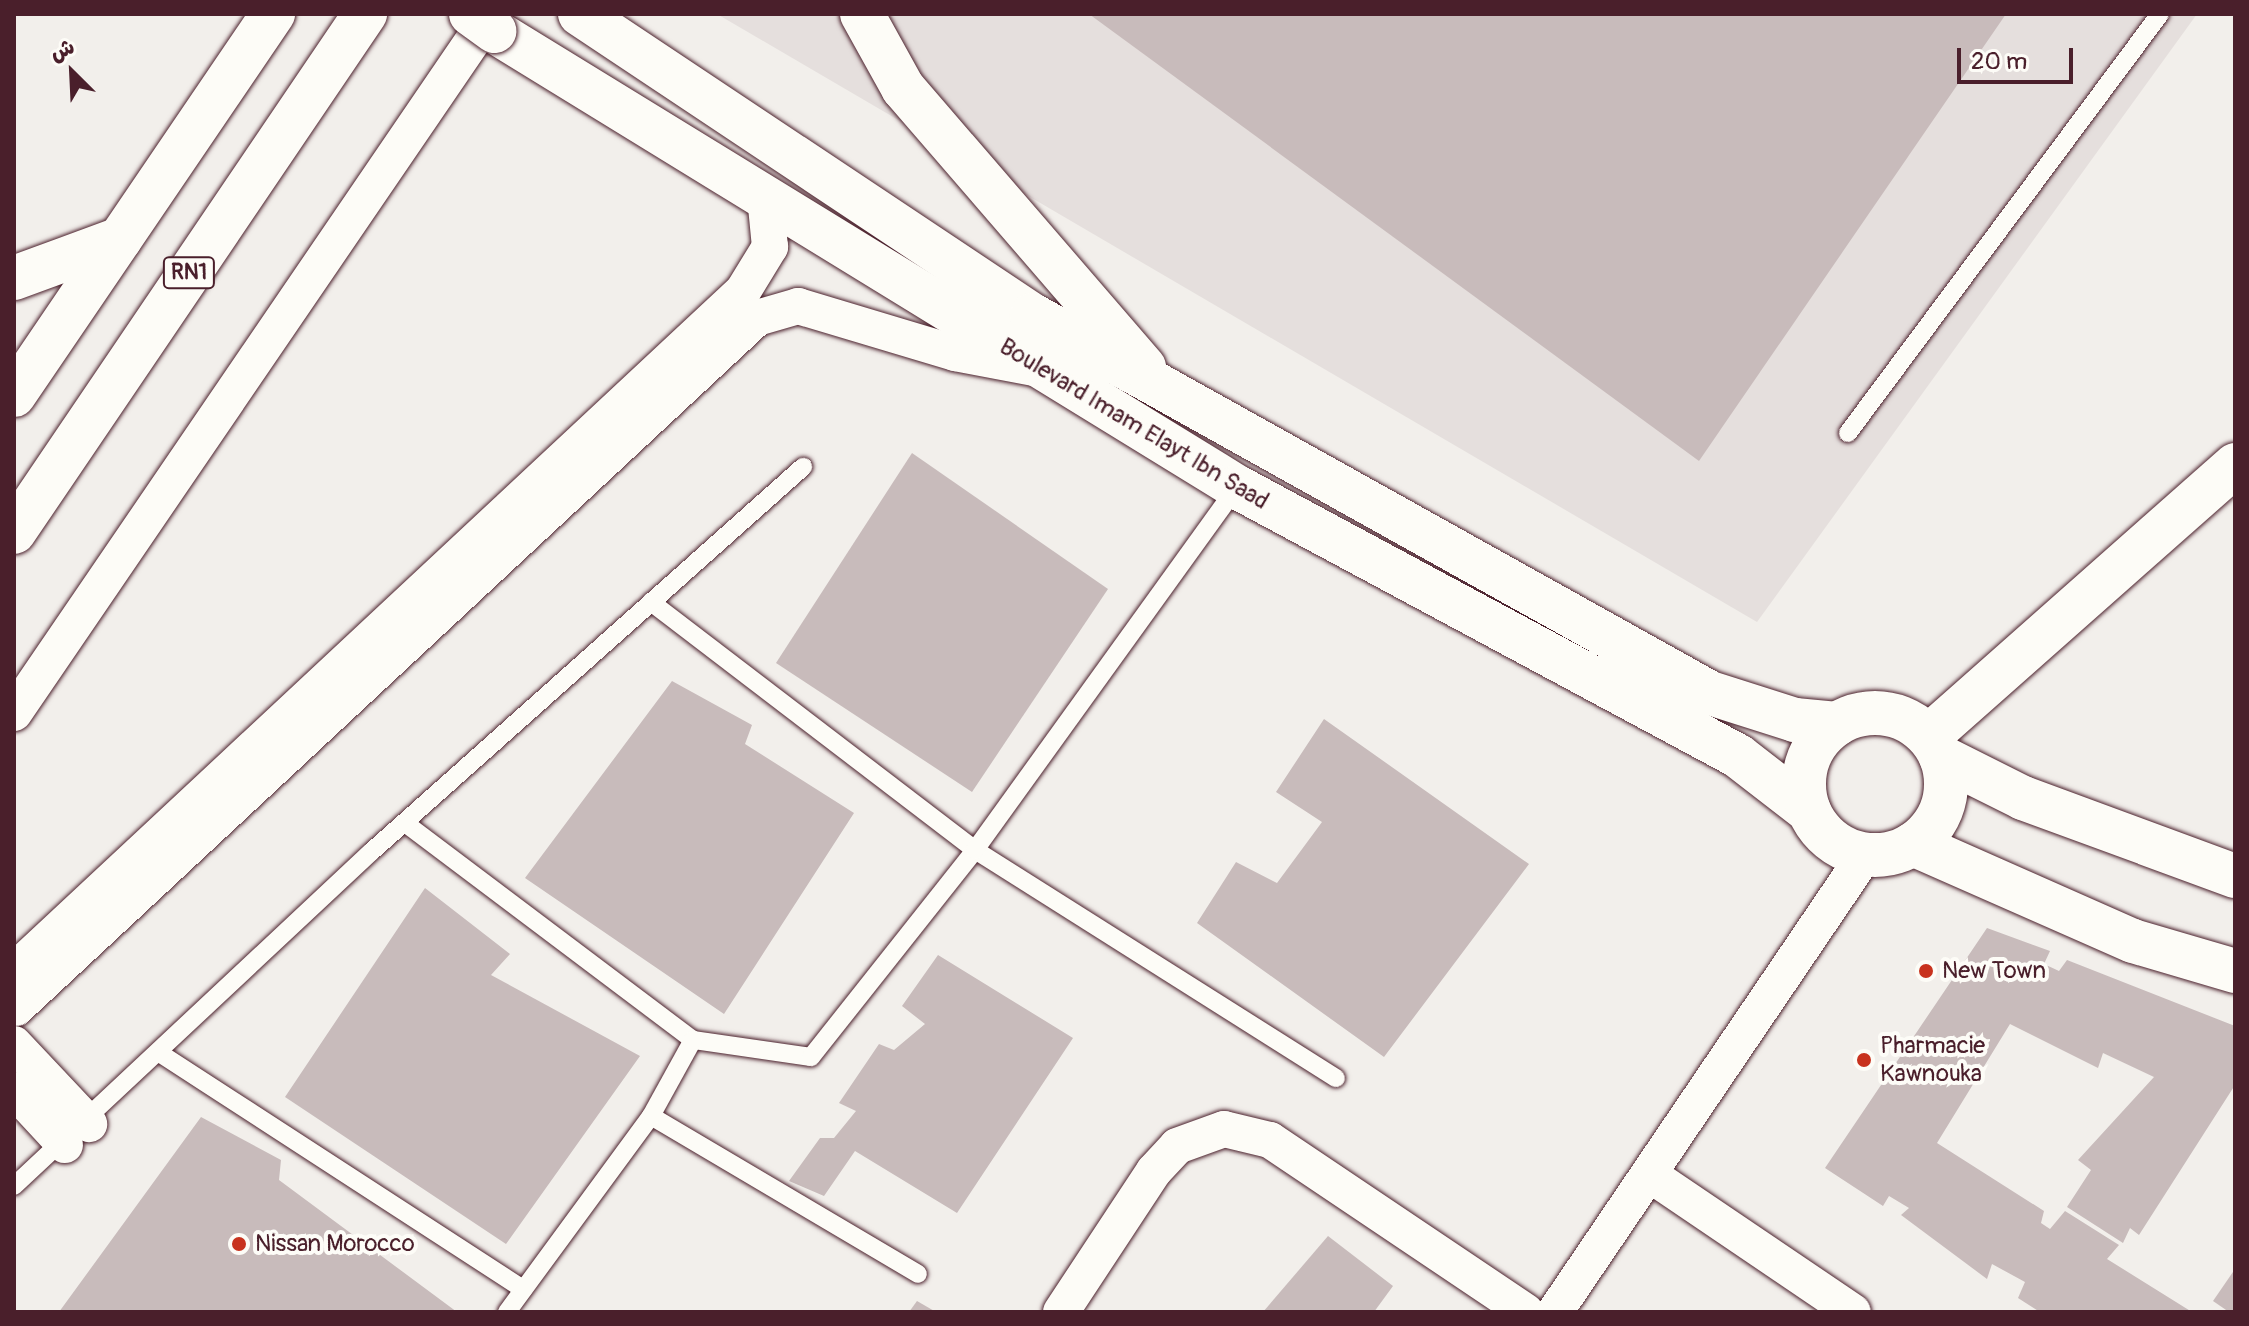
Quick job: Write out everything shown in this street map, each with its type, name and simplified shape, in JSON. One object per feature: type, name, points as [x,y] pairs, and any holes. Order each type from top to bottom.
[{"type":"main road","points":[[14,395],[273,14]]},
{"type":"main road","name":"RN1","points":[[14,532],[365,14]]},
{"type":"main road","name":"Boulevard Imam Elayt Ibn Saad","points":[[580,14],[1032,315],[1710,693],[1795,720],[1837,724]]},
{"type":"main road","points":[[862,14],[903,88],[1155,382]]},
{"type":"main road","name":"Boulevard Imam Elayt Ibn Saad","points":[[485,20],[1040,369],[1237,487],[1738,756],[1809,811]]},
{"type":"main road","points":[[14,278],[120,239]]},
{"type":"main road","points":[[1935,746],[2235,465]]},
{"type":"main road","points":[[2235,876],[2023,798],[1885,713],[1837,724],[1807,762],[1809,811],[1822,832],[1865,855],[1913,844],[2133,941],[2235,971]]},
{"type":"main road","points":[[1913,844],[1944,805],[1935,746]]},
{"type":"street","points":[[14,713],[485,20]]},
{"type":"street","points":[[14,971],[743,291],[770,247],[765,196]]},
{"type":"street","points":[[15,1014],[757,318],[798,306],[969,357],[1040,369]]},
{"type":"street","points":[[1555,1312],[1865,855]]},
{"type":"street","points":[[14,1044],[77,1134]]},
{"type":"street","points":[[14,1090],[77,1134]]},
{"type":"street","points":[[1061,1312],[1154,1171],[1177,1146],[1224,1129],[1270,1140],[1526,1312]]},
{"type":"street","points":[[1649,1174],[1853,1312]]},
{"type":"lane","points":[[1848,433],[2160,14]]},
{"type":"lane","points":[[14,1186],[77,1134],[405,823],[803,467]]},
{"type":"lane","points":[[405,823],[693,1040],[811,1057],[975,850],[1237,487]]},
{"type":"lane","points":[[651,602],[975,850],[1336,1078]]},
{"type":"lane","points":[[507,1312],[651,1116],[693,1040]]},
{"type":"lane","points":[[161,1054],[523,1289]]},
{"type":"lane","points":[[651,1116],[918,1274]]},
{"type":"shaded area","points":[[717,14],[2197,14],[1757,622]]},
{"type":"building","points":[[1089,14],[2006,14],[1699,461]]},
{"type":"building","points":[[912,453],[1108,589],[972,792],[776,663]]},
{"type":"building","points":[[672,681],[752,725],[745,744],[854,813],[724,1014],[525,878]]},
{"type":"building","points":[[1324,719],[1529,864],[1384,1057],[1197,923],[1236,862],[1277,883],[1322,822],[1276,792]]},
{"type":"building","points":[[425,888],[510,954],[491,975],[640,1056],[506,1244],[285,1097]]},
{"type":"building","points":[[1987,928],[2050,951],[2044,964],[2059,971],[2067,960],[2235,1026],[2235,1085],[2139,1235],[2130,1228],[2123,1243],[2067,1207],[2091,1170],[2078,1160],[2154,1077],[2103,1053],[2098,1068],[2010,1024],[1937,1143],[2044,1211],[2041,1223],[2050,1229],[2065,1211],[2119,1245],[2107,1259],[2192,1312],[2040,1312],[2018,1298],[2025,1282],[1992,1264],[1987,1279],[1901,1215],[1909,1208],[1889,1196],[1883,1206],[1825,1168]]},
{"type":"building","points":[[938,955],[1073,1038],[957,1213],[855,1151],[824,1196],[789,1181],[820,1138],[834,1138],[856,1111],[839,1103],[879,1044],[894,1050],[925,1024],[902,1006]]},
{"type":"building","name":"Nissan Morocco","points":[[201,1117],[281,1160],[279,1180],[457,1312],[59,1312]]},
{"type":"building","points":[[1328,1236],[1393,1286],[1374,1312],[1263,1312]]},
{"type":"building","points":[[2235,1269],[2235,1312],[2229,1312],[2213,1301]]},
{"type":"building","points":[[917,1301],[936,1312],[909,1312]]},
{"type":"place","name":"New Town","points":[[1926,971]]},
{"type":"place","name":"Pharmacie Kawnouka","points":[[1864,1060]]},
{"type":"place","name":"Nissan Morocco","points":[[239,1244]]}]
